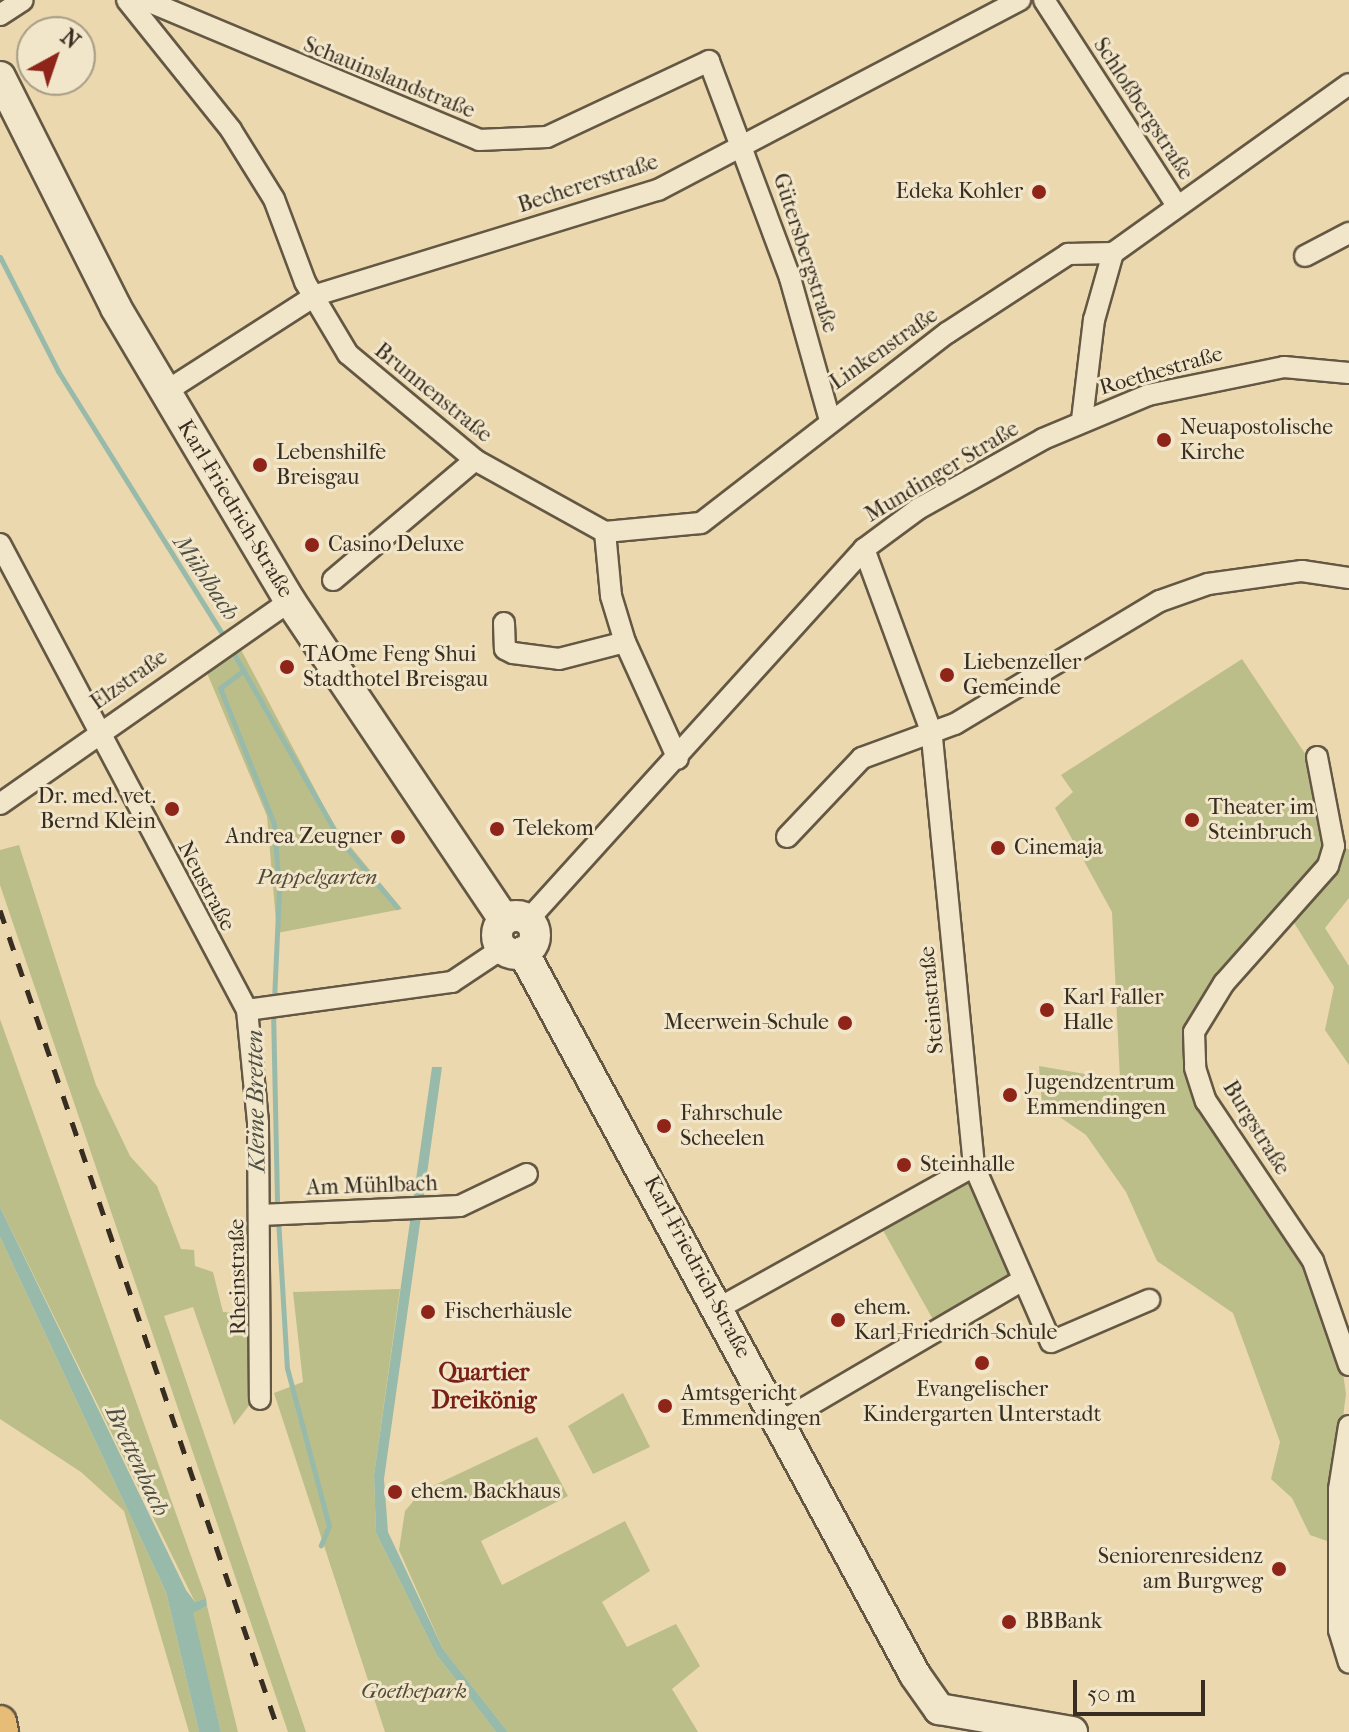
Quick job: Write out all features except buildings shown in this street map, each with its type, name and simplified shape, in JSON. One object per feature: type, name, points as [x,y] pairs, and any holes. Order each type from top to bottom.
[{"type":"main road","points":[[0,1722],[2,1732]]},
{"type":"street","points":[[0,15],[23,0]]},
{"type":"street","name":"Brunnenstraße","points":[[127,0],[231,130],[274,199],[316,295],[348,354],[475,460],[605,532]]},
{"type":"street","name":"Schauinslandstraße","points":[[145,0],[479,140],[547,137],[709,61],[746,149]]},
{"type":"street","name":"Bechererstraße","points":[[165,392],[316,295],[658,190],[746,149],[1020,0]]},
{"type":"street","name":"Schloßbergstraße","points":[[1044,0],[1176,204]]},
{"type":"street","name":"Karl-Friedrich-Straße","points":[[0,77],[165,392],[290,601],[514,935],[779,1423],[939,1709],[1072,1732]]},
{"type":"street","points":[[1082,420],[1094,320],[1113,253],[1176,204],[1349,84]]},
{"type":"street","name":"Gütersbergstraße","points":[[746,149],[829,417]]},
{"type":"street","points":[[1305,256],[1349,233]]},
{"type":"street","name":"Linkenstraße","points":[[605,532],[701,523],[829,417],[1068,254],[1113,253]]},
{"type":"street","name":"Roethestraße","points":[[1082,420],[1214,377],[1284,367],[1349,373]]},
{"type":"street","name":"Mundinger Straße","points":[[514,935],[678,759],[864,549],[975,475],[1082,420]]},
{"type":"street","points":[[333,580],[475,460]]},
{"type":"street","points":[[605,532],[611,596],[625,642],[678,759]]},
{"type":"street","name":"Neustraße","points":[[0,544],[98,732],[250,1010]]},
{"type":"street","name":"Steinstraße","points":[[864,549],[931,731],[974,1166],[1051,1342],[1149,1300]]},
{"type":"street","points":[[787,837],[848,768],[931,731],[955,724],[1187,589],[1302,571],[1349,578]]},
{"type":"street","name":"Elzstraße","points":[[0,804],[235,635],[290,601]]},
{"type":"street","points":[[504,623],[505,649],[513,653],[559,659],[625,642]]},
{"type":"street","name":"Burgstraße","points":[[1317,757],[1334,846],[1328,866],[1224,983],[1194,1032],[1195,1068],[1206,1101],[1313,1261],[1349,1365]]},
{"type":"street","points":[[250,1010],[452,982],[514,935]]},
{"type":"street","name":"Rheinstraße","points":[[250,1010],[260,1215],[260,1399]]},
{"type":"street","points":[[719,1308],[974,1166]]},
{"type":"street","name":"Am Mühlbach","points":[[260,1215],[460,1206],[527,1174]]},
{"type":"street","points":[[779,1423],[1023,1280]]},
{"type":"street","points":[[1349,1426],[1339,1489],[1344,1628],[1349,1663]]},
{"type":"green space","name":"Pappelgarten","points":[[239,646],[336,829],[402,909],[277,933],[267,816],[207,673]]},
{"type":"green space","points":[[1242,659],[1310,761],[1334,846],[1349,849],[1349,898],[1325,928],[1349,966],[1349,1065],[1325,1030],[1334,987],[1283,905],[1215,980],[1189,1074],[1318,1290],[1342,1366],[1346,1394],[1327,1541],[1310,1535],[1292,1498],[1271,1479],[1280,1442],[1233,1313],[1157,1261],[1126,1192],[1086,1135],[1042,1105],[1039,1066],[1120,1080],[1112,912],[1055,808],[1073,792],[1061,775]]},
{"type":"green space","points":[[19,845],[96,1085],[130,1156],[157,1186],[181,1249],[194,1250],[195,1266],[213,1272],[223,1312],[246,1314],[246,1334],[257,1340],[254,1399],[234,1425],[193,1307],[164,1316],[306,1732],[288,1732],[0,885],[0,850]]},
{"type":"green space","points":[[0,1019],[206,1598],[195,1602],[0,1207]]},
{"type":"green space","points":[[972,1175],[1015,1276],[935,1323],[880,1225]]},
{"type":"green space","points":[[0,1237],[166,1592],[199,1732],[189,1732],[124,1511],[81,1472],[0,1419]]},
{"type":"green space","name":"Goethepark","points":[[400,1289],[374,1475],[376,1533],[436,1654],[496,1732],[385,1732],[274,1393],[303,1382],[293,1292]]},
{"type":"green space","points":[[623,1393],[650,1447],[593,1474],[568,1426]]},
{"type":"green space","points":[[537,1437],[568,1496],[481,1541],[502,1585],[625,1521],[650,1571],[602,1602],[627,1647],[676,1624],[700,1666],[672,1689],[698,1732],[508,1732],[443,1649],[399,1550],[405,1511],[422,1491]]},
{"type":"green space","points":[[207,1606],[238,1732],[221,1732],[192,1613]]},
{"type":"shaded area","points":[[432,1067],[442,1067],[384,1479],[388,1532],[443,1649],[508,1732],[496,1732],[436,1654],[376,1533],[374,1475]]},
{"type":"shaded area","points":[[0,1207],[186,1590],[195,1602],[206,1598],[207,1606],[193,1613],[221,1732],[199,1732],[166,1592],[0,1237]]},
{"type":"waterway","name":"Mühlbach","points":[[0,257],[58,371],[225,638]]},
{"type":"waterway","name":"Mühlbach","points":[[230,647],[340,840],[397,907]]},
{"type":"waterway","name":"Kleine Bretten","points":[[244,670],[220,688],[274,824],[279,890],[274,1000]]},
{"type":"waterway","name":"Kleine Bretten","points":[[273,1010],[277,1208]]},
{"type":"waterway","name":"Kleine Bretten","points":[[278,1218],[287,1368],[329,1526],[321,1545]]},
{"type":"railway","points":[[0,910],[279,1732]]},
{"type":"place","name":"Edeka Kohler","points":[[1039,192]]},
{"type":"place","name":"Neuapostolische Kirche","points":[[1164,440]]},
{"type":"place","name":"Lebenshilfe Breisgau","points":[[260,465]]},
{"type":"place","name":"Casino Deluxe","points":[[312,545]]},
{"type":"place","name":"TAOme Feng Shui Stadthotel Breisgau","points":[[287,667]]},
{"type":"place","name":"Liebenzeller Gemeinde","points":[[947,675]]},
{"type":"place","name":"Dr. med. vet. Bernd Klein","points":[[172,809]]},
{"type":"place","name":"Theater im Steinbruch","points":[[1192,820]]},
{"type":"place","name":"Telekom","points":[[497,829]]},
{"type":"place","name":"Andrea Zeugner","points":[[398,837]]},
{"type":"place","name":"Cinemaja","points":[[998,848]]},
{"type":"place","name":"Karl Faller Halle","points":[[1047,1010]]},
{"type":"place","name":"Meerwein-Schule","points":[[845,1023]]},
{"type":"place","name":"Jugendzentrum Emmendingen","points":[[1010,1095]]},
{"type":"place","name":"Fahrschule Scheelen","points":[[664,1126]]},
{"type":"place","name":"Steinhalle","points":[[904,1165]]},
{"type":"place","name":"Fischerhäusle","points":[[428,1312]]},
{"type":"place","name":"ehem. Karl-Friedrich-Schule","points":[[838,1320]]},
{"type":"place","name":"Evangelischer Kindergarten Unterstadt","points":[[982,1363]]},
{"type":"place","name":"Amtsgericht Emmendingen","points":[[665,1406]]},
{"type":"place","name":"ehem. Backhaus","points":[[395,1492]]},
{"type":"place","name":"Seniorenresidenz am Burgweg","points":[[1279,1569]]},
{"type":"place","name":"BBBank","points":[[1009,1622]]},
{"type":"district","name":"Quartier Dreikönig","points":[[484,1387]]},
{"type":"water label","name":"Brettenbach","points":[[137,1461]]}]
